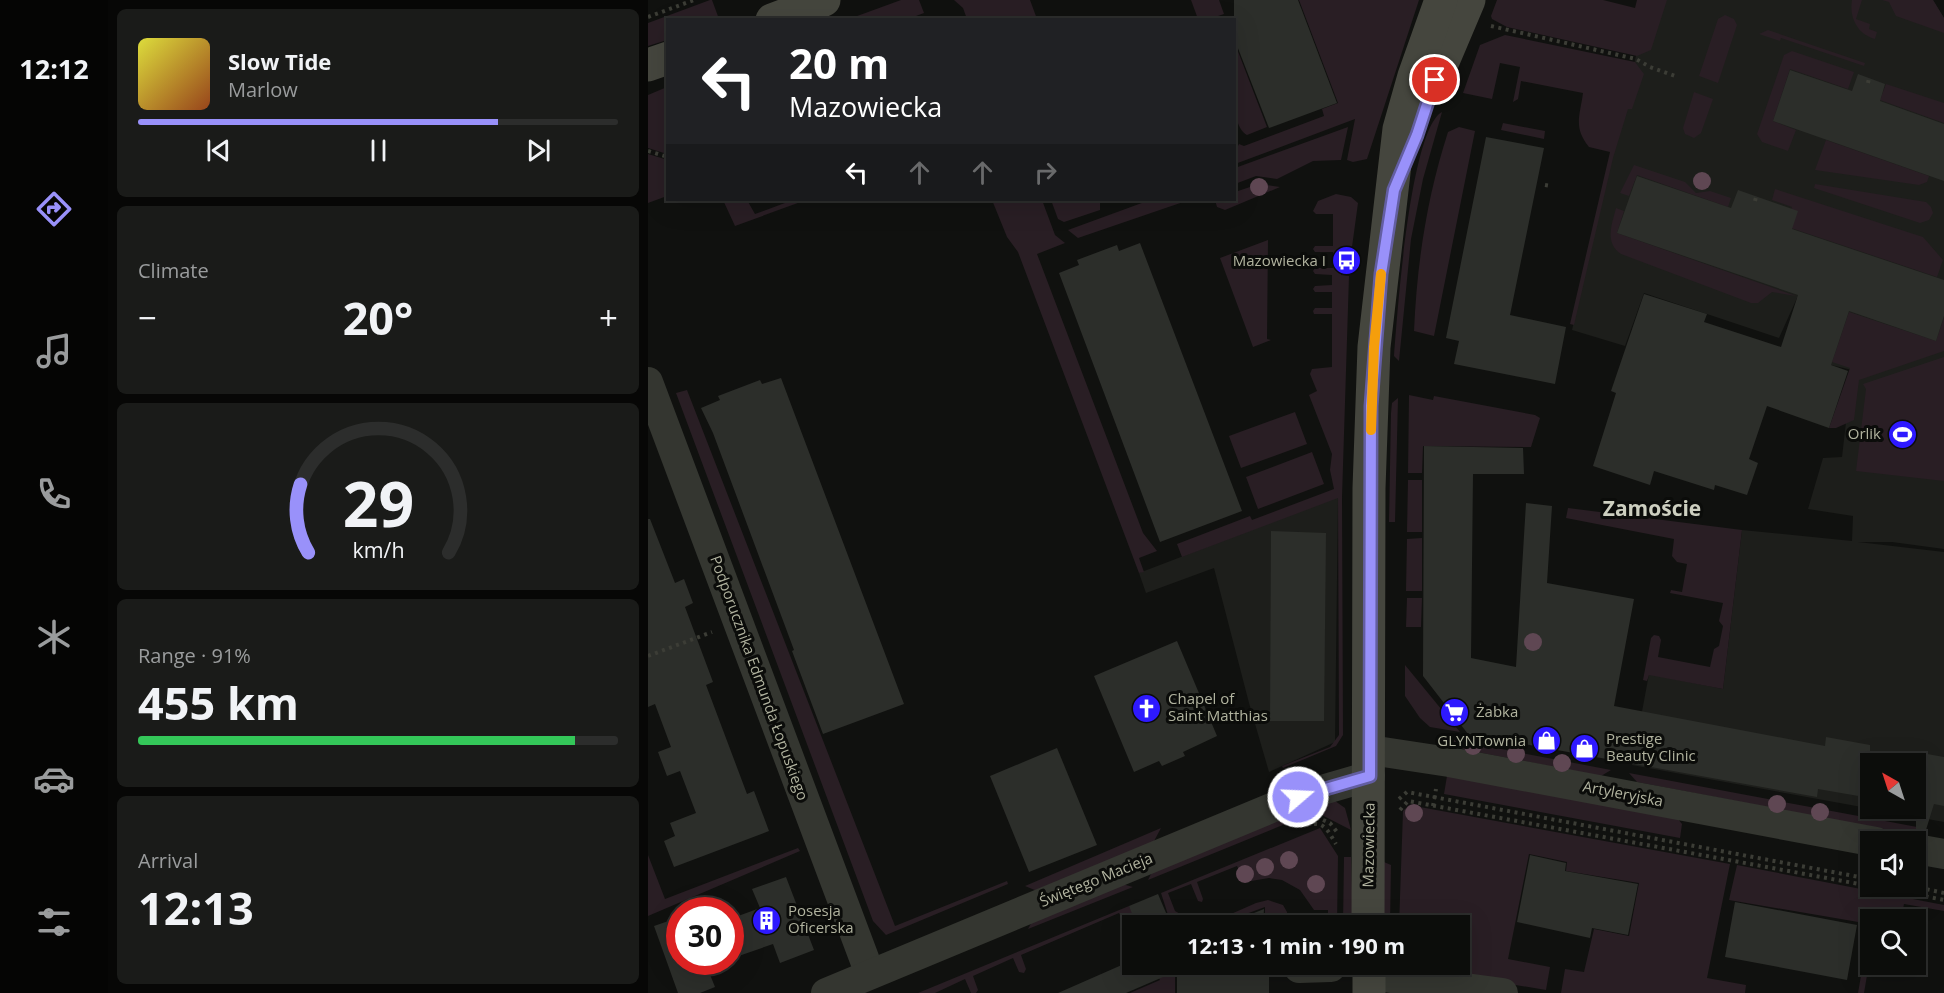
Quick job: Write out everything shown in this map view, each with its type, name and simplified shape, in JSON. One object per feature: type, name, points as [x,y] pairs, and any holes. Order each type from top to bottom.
[{"type":"street","points":[[777,18],[824,0]]},
{"type":"street","name":"Mazowiecka","points":[[1368,915],[1371,406],[1381,274],[1394,190],[1399,129],[1414,76],[1441,0]]},
{"type":"street","name":"Mazowiecka","points":[[1394,190],[1417,135],[1440,66],[1475,12]]},
{"type":"street","points":[[648,65],[666,59]]},
{"type":"street","name":"Podporucznika Edmunda Łopuskiego","points":[[648,382],[870,974]]},
{"type":"street","name":"Artyleryjska","points":[[1370,763],[1472,766],[1860,839]]},
{"type":"street","name":"Świętego Macieja","points":[[826,993],[1298,797],[1370,763]]},
{"type":"street","points":[[1926,851],[1944,854]]},
{"type":"street","points":[[1369,977],[1503,993]]},
{"type":"path","points":[[648,17],[694,0]]},
{"type":"path","points":[[1475,12],[1636,59],[1650,68],[1675,76]]},
{"type":"path","points":[[648,151],[666,156]]},
{"type":"path","points":[[1545,185],[1551,186]]},
{"type":"path","points":[[648,656],[721,628]]},
{"type":"path","points":[[1394,805],[1407,792],[1860,877]]},
{"type":"path","points":[[1398,812],[1408,801],[1860,884]]},
{"type":"path","points":[[1316,817],[1330,823],[1342,837]]},
{"type":"path","points":[[1305,828],[1316,824],[1321,825],[1341,851]]},
{"type":"path","points":[[1926,889],[1944,893]]},
{"type":"path","points":[[1926,896],[1944,900]]},
{"type":"shaded area","points":[[710,0],[712,0],[719,18],[666,18],[666,40],[648,46],[648,23]]},
{"type":"shaded area","points":[[901,0],[919,0],[924,13],[911,18],[852,18]]},
{"type":"shaded area","points":[[954,0],[1030,0],[1037,18],[967,18],[963,8]]},
{"type":"shaded area","points":[[1191,0],[1219,0],[1224,14],[1212,18],[1198,18]]},
{"type":"shaded area","points":[[1299,0],[1419,0],[1367,159],[1353,162],[1347,160],[1355,119],[1236,164],[1236,150],[1239,144],[1244,146],[1324,116],[1322,109],[1338,103]]},
{"type":"shaded area","points":[[1497,0],[1603,0],[1635,8],[1637,0],[1667,0],[1651,50],[1637,56],[1507,27],[1492,19]]},
{"type":"shaded area","points":[[1649,0],[1933,0],[1944,18],[1944,549],[1892,542],[1858,542],[1944,552],[1944,822],[1926,819],[1926,753],[1860,753],[1860,807],[1632,765],[1649,674],[1723,689],[1742,530],[1852,541],[1853,516],[1808,509],[1823,458],[1842,457],[1852,370],[1831,365],[1821,305],[1797,298],[1779,338],[1644,293],[1625,346],[1572,330]]},
{"type":"shaded area","points":[[1852,0],[1862,0],[1856,19],[1870,24],[1869,29],[1877,32],[1875,39],[1863,33],[1856,24],[1852,13]]},
{"type":"shaded area","points":[[1882,0],[1933,0],[1944,18],[1944,33],[1896,16],[1889,2]]},
{"type":"shaded area","points":[[1725,15],[1734,19],[1737,25],[1718,83],[1699,76],[1718,19]]},
{"type":"shaded area","points":[[1768,30],[1865,63],[1864,66],[1781,38],[1780,41],[1759,34]]},
{"type":"shaded area","points":[[1505,35],[1635,62],[1644,74],[1632,109],[1628,109],[1613,158],[1574,325],[1570,324],[1610,152],[1589,147],[1584,140],[1579,127],[1583,93],[1521,81],[1518,99],[1513,102],[1520,67],[1500,63],[1492,99],[1463,93],[1480,45]]},
{"type":"shaded area","points":[[1236,46],[1267,127],[1247,135],[1237,118]]},
{"type":"shaded area","points":[[1792,51],[1854,72],[1848,89],[1790,69],[1773,121],[1796,130],[1788,151],[1762,142],[1757,134],[1784,55]]},
{"type":"shaded area","points":[[1886,84],[1944,103],[1944,123],[1880,100]]},
{"type":"shaded area","points":[[666,87],[666,154],[648,148],[648,95]]},
{"type":"shaded area","points":[[1694,92],[1713,99],[1701,133],[1694,138],[1685,134],[1683,128]]},
{"type":"shaded area","points":[[1442,112],[1423,179],[1411,239],[1399,361],[1394,356],[1407,225],[1421,152],[1431,126]]},
{"type":"shaded area","points":[[1503,123],[1545,131],[1544,139],[1501,130]]},
{"type":"shaded area","points":[[1348,127],[1341,160],[1313,161],[1277,179],[1256,176],[1236,184],[1236,168]]},
{"type":"shaded area","points":[[1459,127],[1475,131],[1434,336],[1414,331],[1418,280],[1434,181],[1448,132]]},
{"type":"shaded area","points":[[1826,140],[1929,176],[1927,182],[1919,185],[1815,170]]},
{"type":"shaded area","points":[[648,154],[666,159],[666,196],[648,203]]},
{"type":"shaded area","points":[[1634,165],[1685,182],[1696,193],[1710,191],[1731,198],[1728,207],[1637,175],[1629,196],[1620,193]]},
{"type":"shaded area","points":[[1259,184],[1280,187],[1225,210],[1217,207],[1215,201],[1236,201],[1236,192]]},
{"type":"shaded area","points":[[1815,184],[1926,202],[1933,213],[1929,220],[1920,223],[1814,188]]},
{"type":"shaded area","points":[[1775,189],[1923,237],[1943,260],[1937,277],[1785,226],[1792,207],[1772,200]]},
{"type":"shaded area","points":[[1336,194],[1351,197],[1358,203],[1352,247],[1342,246],[1341,275],[1349,276],[1342,497],[1343,735],[1336,746],[1283,768],[1282,766],[1330,747],[1339,735],[1338,498],[1182,557],[1177,544],[1250,516],[1252,520],[1334,489],[1330,470],[1332,454],[1309,395],[1317,391],[1310,374],[1312,369],[1332,367],[1332,314],[1314,314],[1313,311],[1315,308],[1332,308],[1332,292],[1315,292],[1313,289],[1315,286],[1332,285],[1332,275],[1315,274],[1313,271],[1315,268],[1333,268],[1333,252],[1315,252],[1313,249],[1315,246],[1333,246],[1333,214],[1316,214],[1313,211],[1318,201]]},
{"type":"shaded area","points":[[723,201],[748,201],[755,214],[790,201],[803,201],[735,226]]},
{"type":"shaded area","points":[[992,201],[1042,201],[1055,235],[1065,243],[1037,254],[1143,533],[1157,551],[1139,558],[1144,572],[1139,573],[1018,252],[1007,237]]},
{"type":"shaded area","points":[[1051,201],[1100,201],[1100,210],[1064,222],[1058,219]]},
{"type":"shaded area","points":[[1147,201],[1186,201],[1078,238],[1068,230]]},
{"type":"shaded area","points":[[1616,208],[1624,211],[1617,233],[1796,296],[1772,292],[1758,303],[1751,303],[1621,254],[1612,244],[1611,239],[1611,227]]},
{"type":"shaded area","points":[[1268,240],[1267,339],[1271,340],[1253,347],[1220,258]]},
{"type":"shaded area","points":[[1849,312],[1936,341],[1944,317],[1944,351],[1859,380],[1854,420],[1836,428],[1829,428],[1850,368],[1832,362]]},
{"type":"shaded area","name":"Orlik","points":[[1944,357],[1944,481],[1856,471],[1866,389],[1863,384]]},
{"type":"shaded area","points":[[687,390],[895,926],[1007,881],[1008,884],[886,935],[873,921],[676,393]]},
{"type":"shaded area","points":[[1409,395],[1433,400],[1434,396],[1535,415],[1540,418],[1531,447],[1423,446],[1422,473],[1408,473]]},
{"type":"shaded area","points":[[1398,398],[1395,522],[1389,522],[1391,413],[1392,403]]},
{"type":"shaded area","points":[[1295,412],[1307,444],[1241,468],[1229,436]]},
{"type":"shaded area","points":[[1312,452],[1324,484],[1258,509],[1246,477]]},
{"type":"shaded area","points":[[1408,480],[1422,480],[1422,532],[1407,532]]},
{"type":"shaded area","points":[[1338,497],[1335,742],[1269,772],[1214,568],[1146,593],[1139,573]]},
{"type":"shaded area","points":[[1568,508],[1742,530],[1723,689],[1649,675],[1647,681],[1643,680],[1651,638],[1654,635],[1659,636],[1661,640],[1658,657],[1710,667],[1714,649],[1719,646],[1723,626],[1719,621],[1723,603],[1670,593],[1671,590],[1682,592],[1687,564],[1677,562],[1672,556],[1674,539],[1566,518]]},
{"type":"shaded area","points":[[1422,538],[1422,591],[1406,591],[1407,539]]},
{"type":"shaded area","points":[[1407,598],[1422,598],[1421,627],[1406,627]]},
{"type":"shaded area","points":[[1405,665],[1460,732],[1430,727],[1420,718],[1405,696]]},
{"type":"shaded area","points":[[1454,740],[1611,770],[1601,776],[1451,747]]},
{"type":"shaded area","points":[[1629,773],[1860,816],[1860,819],[1875,819],[1928,829],[1927,838],[1926,831],[1891,831],[1637,782]]},
{"type":"shaded area","points":[[1447,776],[1678,819],[1682,824],[1680,838],[1444,794]]},
{"type":"shaded area","points":[[1335,801],[1345,808],[1351,830],[1314,811],[1311,805]]},
{"type":"shaded area","points":[[1409,805],[1730,864],[1707,978],[1746,985],[1745,993],[1561,993],[1565,969],[1584,972],[1594,929],[1629,936],[1639,883],[1566,871],[1567,862],[1529,854],[1508,959],[1550,967],[1546,990],[1455,975],[1470,975],[1470,915],[1399,915],[1403,811]]},
{"type":"shaded area","points":[[1297,811],[1300,818],[1148,880],[1152,872]]},
{"type":"shaded area","points":[[1161,828],[1153,843],[1037,891],[1025,886]]},
{"type":"shaded area","points":[[1320,828],[1338,856],[1337,915],[1328,915],[1328,910],[1314,910],[1300,890],[1282,880],[1269,878],[1245,882],[1237,866],[1197,882],[1202,902],[1198,901],[1191,884],[1168,893],[1175,911],[1182,915],[1168,915],[1161,893]]},
{"type":"shaded area","points":[[798,848],[800,851],[692,897],[670,897]]},
{"type":"shaded area","points":[[648,855],[665,899],[666,908],[648,916]]},
{"type":"shaded area","points":[[1344,857],[1351,857],[1353,915],[1343,915]]},
{"type":"shaded area","points":[[1384,862],[1391,865],[1390,915],[1384,915]]},
{"type":"shaded area","points":[[1737,865],[1860,889],[1860,897],[1903,897],[1944,905],[1944,911],[1904,904],[1903,909],[1860,909],[1860,922],[1729,900]]},
{"type":"shaded area","points":[[1122,884],[1133,887],[1028,929],[1033,920]]},
{"type":"shaded area","points":[[1268,900],[1283,905],[1287,915],[1265,915],[1265,907],[1243,915],[1229,915]]},
{"type":"shaded area","points":[[1129,906],[1134,915],[1122,915],[1122,919],[1119,913],[1021,955],[1026,969],[1024,973],[1019,972],[1013,958],[973,976],[978,990],[976,993],[971,993],[965,979],[935,993],[918,993]]},
{"type":"shaded area","points":[[1158,975],[1175,975],[1175,993],[1130,993],[1160,980]]},
{"type":"shaded area","points":[[1861,975],[1867,975],[1864,993],[1858,993]]},
{"type":"building","points":[[1234,0],[1298,0],[1337,103],[1269,128],[1236,43],[1236,18],[1234,18]]},
{"type":"building","points":[[1790,70],[1852,91],[1858,74],[1885,84],[1880,101],[1944,124],[1944,181],[1773,121]]},
{"type":"building","points":[[1486,137],[1544,148],[1510,315],[1566,327],[1555,384],[1454,364],[1459,341],[1446,338]]},
{"type":"building","points":[[1637,176],[1731,208],[1738,190],[1798,211],[1792,229],[1944,280],[1944,316],[1936,341],[1849,311],[1831,365],[1848,371],[1829,428],[1767,406],[1749,459],[1758,463],[1747,495],[1715,485],[1714,490],[1654,471],[1650,485],[1593,466],[1616,393],[1611,391],[1644,294],[1707,314],[1704,322],[1781,347],[1798,295],[1617,233]]},
{"type":"building","points":[[1140,243],[1242,511],[1160,542],[1059,273],[1079,265],[1077,260],[1117,245],[1119,251]]},
{"type":"building","points":[[781,378],[904,704],[823,734],[713,433],[701,408],[720,400],[718,396],[760,380],[762,384]]},
{"type":"building","points":[[1424,446],[1523,448],[1524,474],[1473,474],[1471,658],[1516,667],[1526,503],[1552,506],[1547,583],[1634,599],[1614,706],[1825,746],[1826,737],[1870,745],[1870,753],[1860,753],[1860,796],[1818,789],[1817,797],[1468,734],[1423,676]]},
{"type":"building","points":[[648,519],[650,519],[675,583],[684,579],[693,603],[685,607],[713,682],[706,685],[747,794],[754,791],[769,831],[674,867],[664,841],[675,836],[670,823],[696,813],[680,771],[667,776],[658,752],[671,747],[655,704],[648,707]]},
{"type":"building","points":[[1271,531],[1326,533],[1324,721],[1270,721]]},
{"type":"building","name":"Chapel of Saint Matthias","points":[[1177,641],[1217,736],[1183,752],[1185,756],[1162,766],[1159,761],[1134,772],[1094,676]]},
{"type":"building","points":[[1057,748],[1097,845],[1029,872],[990,776]]},
{"type":"building","points":[[1926,754],[1944,757],[1944,806],[1934,804],[1926,831],[1916,831],[1916,819],[1926,819]]},
{"type":"building","points":[[1530,855],[1566,863],[1565,871],[1638,884],[1628,935],[1592,928],[1590,938],[1517,922]]},
{"type":"building","name":"Posesja Oficerska","points":[[786,877],[814,950],[780,963],[773,944],[744,954],[744,914],[760,908],[752,889]]},
{"type":"building","points":[[1158,894],[1167,915],[1133,915],[1129,906]]},
{"type":"building","points":[[1735,902],[1857,925],[1847,980],[1725,957]]},
{"type":"building","points":[[1264,909],[1264,915],[1249,915]]},
{"type":"building","points":[[666,922],[666,960],[654,926]]},
{"type":"building","points":[[1122,965],[1122,975],[1168,975],[1126,993],[1058,993]]},
{"type":"building","points":[[672,975],[710,975],[715,987],[700,993],[678,993]]},
{"type":"building","points":[[1177,975],[1269,975],[1269,993],[1177,993]]},
{"type":"slow traffic","points":[[1371,430],[1374,347],[1381,274]]},
{"type":"place","name":"Mazowiecka I","points":[[1347,261]]},
{"type":"place","name":"Orlik","points":[[1902,434]]},
{"type":"place","name":"Chapel of Saint Matthias","points":[[1147,708]]},
{"type":"place","name":"Żabka","points":[[1455,712]]},
{"type":"place","name":"GLYNTownia","points":[[1547,741]]},
{"type":"place","name":"Prestige Beauty Clinic","points":[[1585,748]]},
{"type":"place","name":"Posesja Oficerska","points":[[767,920]]},
{"type":"district","name":"Zamoście","points":[[1652,509]]},
{"type":"route","points":[[1298,797],[1370,776],[1370,488],[1374,347],[1381,274],[1394,190],[1417,135],[1435,80]]}]
